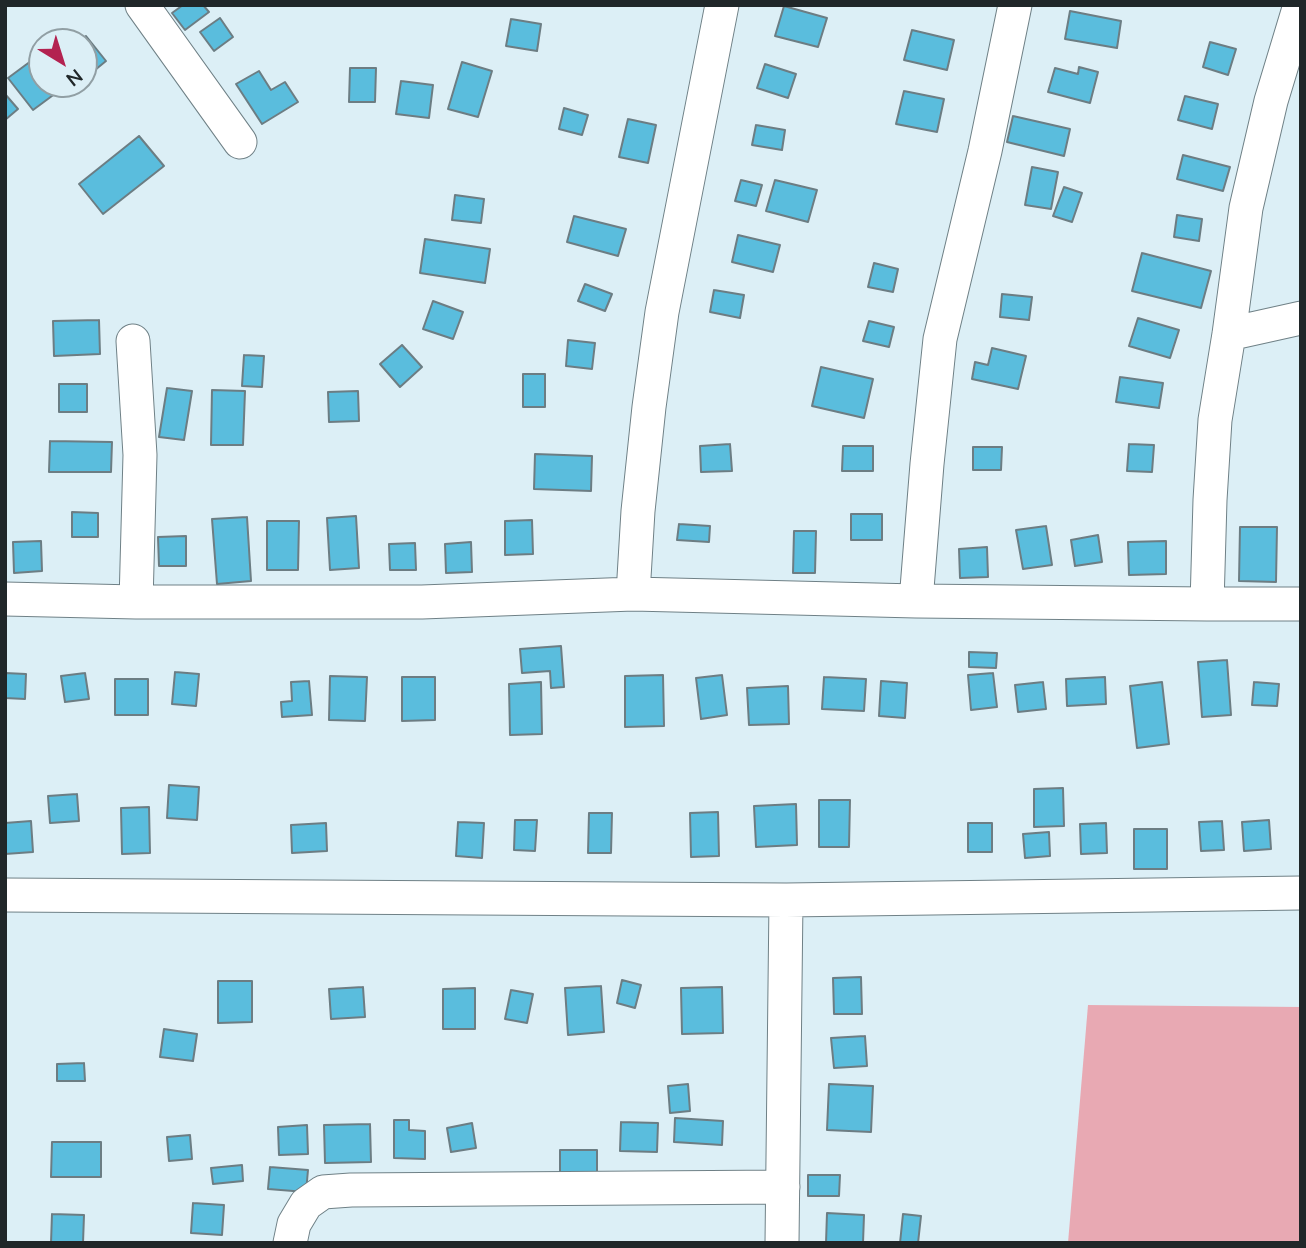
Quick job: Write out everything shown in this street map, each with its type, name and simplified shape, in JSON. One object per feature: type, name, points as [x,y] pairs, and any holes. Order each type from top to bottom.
[{"type":"street","points":[[142,5],[240,142]]},
{"type":"street","points":[[633,594],[638,511],[662,312],[722,5]]},
{"type":"street","points":[[916,601],[940,339],[985,151],[1015,5]]},
{"type":"street","points":[[1207,604],[1215,420],[1246,208],[1271,101],[1298,21]]},
{"type":"street","points":[[1229,334],[1301,318]]},
{"type":"street","points":[[133,341],[141,455],[136,602]]},
{"type":"street","points":[[5,599],[422,602],[633,594],[916,601],[1301,604]]},
{"type":"street","points":[[5,895],[786,900],[1301,893]]},
{"type":"street","points":[[782,1243],[786,900]]},
{"type":"street","points":[[290,1243],[294,1224],[306,1204],[323,1192],[783,1187]]},
{"type":"shaded area","points":[[1088,1005],[1301,1007],[1301,1243],[1068,1243]]},
{"type":"building","points":[[183,5],[203,5],[209,12],[185,30],[172,13]]},
{"type":"building","points":[[784,6],[827,18],[818,47],[775,36]]},
{"type":"building","points":[[1070,11],[1121,21],[1117,48],[1065,39]]},
{"type":"building","points":[[220,18],[233,37],[214,51],[200,32]]},
{"type":"building","points":[[511,19],[541,24],[537,51],[506,46]]},
{"type":"building","points":[[912,30],[954,40],[947,70],[904,60]]},
{"type":"building","points":[[1210,42],[1236,49],[1228,75],[1203,67]]},
{"type":"building","points":[[98,51],[106,61],[98,68]]},
{"type":"building","points":[[462,62],[492,71],[478,117],[448,109]]},
{"type":"building","points":[[28,63],[28,98],[49,98],[33,110],[8,78]]},
{"type":"building","points":[[765,64],[796,74],[788,98],[757,88]]},
{"type":"building","points":[[1079,67],[1098,72],[1090,103],[1048,92],[1055,68],[1078,74]]},
{"type":"building","points":[[350,68],[376,68],[375,102],[349,102]]},
{"type":"building","points":[[259,71],[271,90],[285,82],[298,102],[262,124],[236,84]]},
{"type":"building","points":[[401,81],[433,85],[429,118],[396,114]]},
{"type":"building","points":[[904,91],[944,99],[937,132],[896,124]]},
{"type":"building","points":[[5,94],[18,109],[5,120]]},
{"type":"building","points":[[1185,96],[1218,104],[1212,129],[1178,120]]},
{"type":"building","points":[[564,108],[588,115],[582,135],[559,129]]},
{"type":"building","points":[[1013,116],[1070,129],[1064,156],[1007,142]]},
{"type":"building","points":[[628,119],[656,125],[648,163],[619,157]]},
{"type":"building","points":[[756,125],[785,130],[782,150],[752,145]]},
{"type":"building","points":[[139,136],[164,166],[103,214],[79,184]]},
{"type":"building","points":[[1183,155],[1230,167],[1223,191],[1177,179]]},
{"type":"building","points":[[1032,167],[1058,172],[1051,209],[1025,205]]},
{"type":"building","points":[[741,180],[762,185],[756,206],[735,201]]},
{"type":"building","points":[[775,180],[817,190],[808,222],[766,211]]},
{"type":"building","points":[[1064,187],[1082,193],[1072,222],[1053,216]]},
{"type":"building","points":[[455,195],[484,199],[481,223],[452,220]]},
{"type":"building","points":[[1177,215],[1202,219],[1199,241],[1174,237]]},
{"type":"building","points":[[574,216],[626,229],[618,256],[567,242]]},
{"type":"building","points":[[738,235],[780,245],[773,272],[732,262]]},
{"type":"building","points":[[425,239],[490,249],[485,283],[420,273]]},
{"type":"building","points":[[1142,253],[1211,271],[1201,308],[1132,291]]},
{"type":"building","points":[[874,263],[898,269],[893,292],[868,287]]},
{"type":"building","points":[[585,284],[612,294],[605,311],[578,301]]},
{"type":"building","points":[[714,290],[744,295],[740,318],[710,312]]},
{"type":"building","points":[[1002,294],[1032,297],[1029,320],[1000,317]]},
{"type":"building","points":[[433,301],[463,312],[453,339],[423,329]]},
{"type":"building","points":[[1138,318],[1179,330],[1170,358],[1129,346]]},
{"type":"building","points":[[99,320],[100,354],[54,356],[53,321]]},
{"type":"building","points":[[869,321],[894,327],[889,347],[863,341]]},
{"type":"building","points":[[568,340],[595,343],[592,369],[566,366]]},
{"type":"building","points":[[402,345],[422,367],[400,387],[380,364]]},
{"type":"building","points":[[992,348],[1026,356],[1018,389],[972,379],[975,362],[988,365]]},
{"type":"building","points":[[244,355],[264,356],[262,387],[242,386]]},
{"type":"building","points":[[821,367],[873,379],[864,418],[812,406]]},
{"type":"building","points":[[523,374],[545,374],[545,407],[523,407]]},
{"type":"building","points":[[1120,377],[1163,383],[1159,408],[1116,402]]},
{"type":"building","points":[[59,384],[87,384],[87,412],[59,412]]},
{"type":"building","points":[[167,388],[192,391],[184,440],[159,437]]},
{"type":"building","points":[[212,390],[245,391],[243,445],[211,445]]},
{"type":"building","points":[[358,391],[359,421],[329,422],[328,392]]},
{"type":"building","points":[[50,441],[112,442],[111,472],[49,472]]},
{"type":"building","points":[[730,444],[732,471],[701,472],[700,446]]},
{"type":"building","points":[[1129,444],[1154,445],[1152,472],[1127,471]]},
{"type":"building","points":[[843,446],[873,446],[873,471],[842,471]]},
{"type":"building","points":[[973,447],[1002,447],[1001,470],[973,470]]},
{"type":"building","points":[[535,454],[592,456],[591,491],[534,489]]},
{"type":"building","points":[[72,512],[98,513],[98,537],[72,537]]},
{"type":"building","points":[[851,514],[882,514],[882,540],[851,540]]},
{"type":"building","points":[[356,516],[359,568],[330,570],[327,518]]},
{"type":"building","points":[[247,517],[251,581],[217,584],[212,519]]},
{"type":"building","points":[[532,520],[533,554],[505,555],[505,521]]},
{"type":"building","points":[[267,521],[299,521],[298,570],[267,570]]},
{"type":"building","points":[[679,524],[710,526],[709,542],[677,540]]},
{"type":"building","points":[[1046,526],[1052,565],[1023,569],[1016,530]]},
{"type":"building","points":[[1240,527],[1277,527],[1276,582],[1239,581]]},
{"type":"building","points":[[794,531],[816,531],[815,573],[793,573]]},
{"type":"building","points":[[1098,535],[1102,562],[1075,566],[1071,540]]},
{"type":"building","points":[[186,536],[186,566],[159,566],[158,537]]},
{"type":"building","points":[[41,541],[42,571],[14,573],[13,542]]},
{"type":"building","points":[[1166,541],[1166,574],[1129,575],[1128,542]]},
{"type":"building","points":[[471,542],[472,572],[446,573],[445,544]]},
{"type":"building","points":[[415,543],[416,570],[390,570],[389,544]]},
{"type":"building","points":[[987,547],[988,577],[960,578],[959,549]]},
{"type":"building","points":[[561,646],[564,687],[551,688],[550,671],[522,673],[520,649]]},
{"type":"building","points":[[969,652],[997,653],[996,668],[969,667]]},
{"type":"building","points":[[1227,660],[1231,715],[1202,717],[1198,662]]},
{"type":"building","points":[[175,672],[199,674],[196,706],[172,704]]},
{"type":"building","points":[[5,673],[26,674],[25,699],[5,698]]},
{"type":"building","points":[[85,673],[89,699],[65,702],[61,676]]},
{"type":"building","points":[[993,673],[997,707],[971,710],[968,675]]},
{"type":"building","points":[[663,675],[664,726],[625,727],[625,676]]},
{"type":"building","points":[[722,675],[727,715],[701,719],[696,678]]},
{"type":"building","points":[[330,676],[367,677],[365,721],[329,720]]},
{"type":"building","points":[[402,677],[435,677],[435,720],[402,721]]},
{"type":"building","points":[[824,677],[866,679],[864,711],[822,709]]},
{"type":"building","points":[[1105,677],[1106,704],[1067,706],[1066,679]]},
{"type":"building","points":[[115,679],[148,679],[148,715],[115,715]]},
{"type":"building","points":[[309,681],[312,715],[282,717],[281,702],[292,701],[291,682]]},
{"type":"building","points":[[881,681],[907,683],[905,718],[879,716]]},
{"type":"building","points":[[541,682],[542,734],[510,735],[509,684]]},
{"type":"building","points":[[1043,682],[1046,709],[1018,712],[1015,685]]},
{"type":"building","points":[[1162,682],[1169,744],[1137,748],[1130,686]]},
{"type":"building","points":[[1254,682],[1279,684],[1277,706],[1252,705]]},
{"type":"building","points":[[788,686],[789,724],[749,725],[747,688]]},
{"type":"building","points":[[169,785],[199,787],[197,820],[167,818]]},
{"type":"building","points":[[1063,788],[1064,826],[1034,827],[1034,789]]},
{"type":"building","points":[[77,794],[79,821],[50,823],[48,796]]},
{"type":"building","points":[[819,800],[850,800],[849,847],[819,847]]},
{"type":"building","points":[[796,804],[797,845],[756,847],[754,806]]},
{"type":"building","points":[[149,807],[150,853],[122,854],[121,808]]},
{"type":"building","points":[[718,812],[719,856],[691,857],[690,813]]},
{"type":"building","points":[[589,813],[612,813],[611,853],[588,853]]},
{"type":"building","points":[[515,820],[537,820],[535,851],[514,850]]},
{"type":"building","points":[[1269,820],[1271,849],[1244,851],[1242,822]]},
{"type":"building","points":[[31,821],[33,852],[5,854],[5,823]]},
{"type":"building","points":[[1222,821],[1224,850],[1201,851],[1199,822]]},
{"type":"building","points":[[458,822],[484,823],[482,858],[456,856]]},
{"type":"building","points":[[326,823],[327,851],[292,853],[291,825]]},
{"type":"building","points":[[968,823],[992,823],[992,852],[968,852]]},
{"type":"building","points":[[1106,823],[1107,853],[1081,854],[1080,824]]},
{"type":"building","points":[[1134,829],[1167,829],[1167,869],[1134,869]]},
{"type":"building","points":[[1049,832],[1050,856],[1025,858],[1023,834]]},
{"type":"building","points":[[861,977],[862,1014],[834,1014],[833,978]]},
{"type":"building","points":[[622,980],[641,985],[635,1008],[617,1003]]},
{"type":"building","points":[[218,981],[252,981],[252,1022],[218,1023]]},
{"type":"building","points":[[601,986],[604,1032],[568,1035],[565,988]]},
{"type":"building","points":[[363,987],[365,1017],[331,1019],[329,989]]},
{"type":"building","points":[[722,987],[723,1033],[682,1034],[681,988]]},
{"type":"building","points":[[475,988],[475,1029],[443,1029],[443,989]]},
{"type":"building","points":[[511,990],[533,994],[527,1023],[505,1019]]},
{"type":"building","points":[[164,1029],[197,1034],[193,1061],[160,1057]]},
{"type":"building","points":[[865,1036],[867,1066],[834,1068],[831,1038]]},
{"type":"building","points":[[84,1063],[85,1081],[57,1081],[57,1064]]},
{"type":"building","points":[[688,1084],[690,1111],[670,1113],[668,1086]]},
{"type":"building","points":[[829,1084],[873,1086],[871,1132],[827,1130]]},
{"type":"building","points":[[675,1118],[723,1121],[722,1145],[674,1142]]},
{"type":"building","points":[[394,1120],[409,1120],[409,1130],[425,1131],[425,1159],[394,1158]]},
{"type":"building","points":[[621,1122],[658,1123],[657,1152],[620,1151]]},
{"type":"building","points":[[472,1123],[476,1148],[451,1152],[447,1128]]},
{"type":"building","points":[[370,1124],[371,1162],[325,1163],[324,1125]]},
{"type":"building","points":[[307,1125],[308,1154],[279,1155],[278,1127]]},
{"type":"building","points":[[190,1135],[192,1159],[169,1161],[167,1137]]},
{"type":"building","points":[[52,1142],[101,1142],[101,1177],[51,1177]]},
{"type":"building","points":[[560,1150],[597,1150],[597,1179],[560,1179]]},
{"type":"building","points":[[242,1165],[243,1181],[213,1184],[211,1168]]},
{"type":"building","points":[[270,1167],[308,1170],[306,1192],[268,1189]]},
{"type":"building","points":[[808,1175],[840,1175],[839,1196],[808,1196]]},
{"type":"building","points":[[193,1203],[224,1205],[222,1235],[191,1233]]},
{"type":"building","points":[[827,1213],[864,1215],[863,1243],[826,1243]]},
{"type":"building","points":[[52,1214],[84,1215],[83,1243],[51,1243]]},
{"type":"building","points":[[903,1214],[921,1216],[918,1243],[900,1243]]}]
